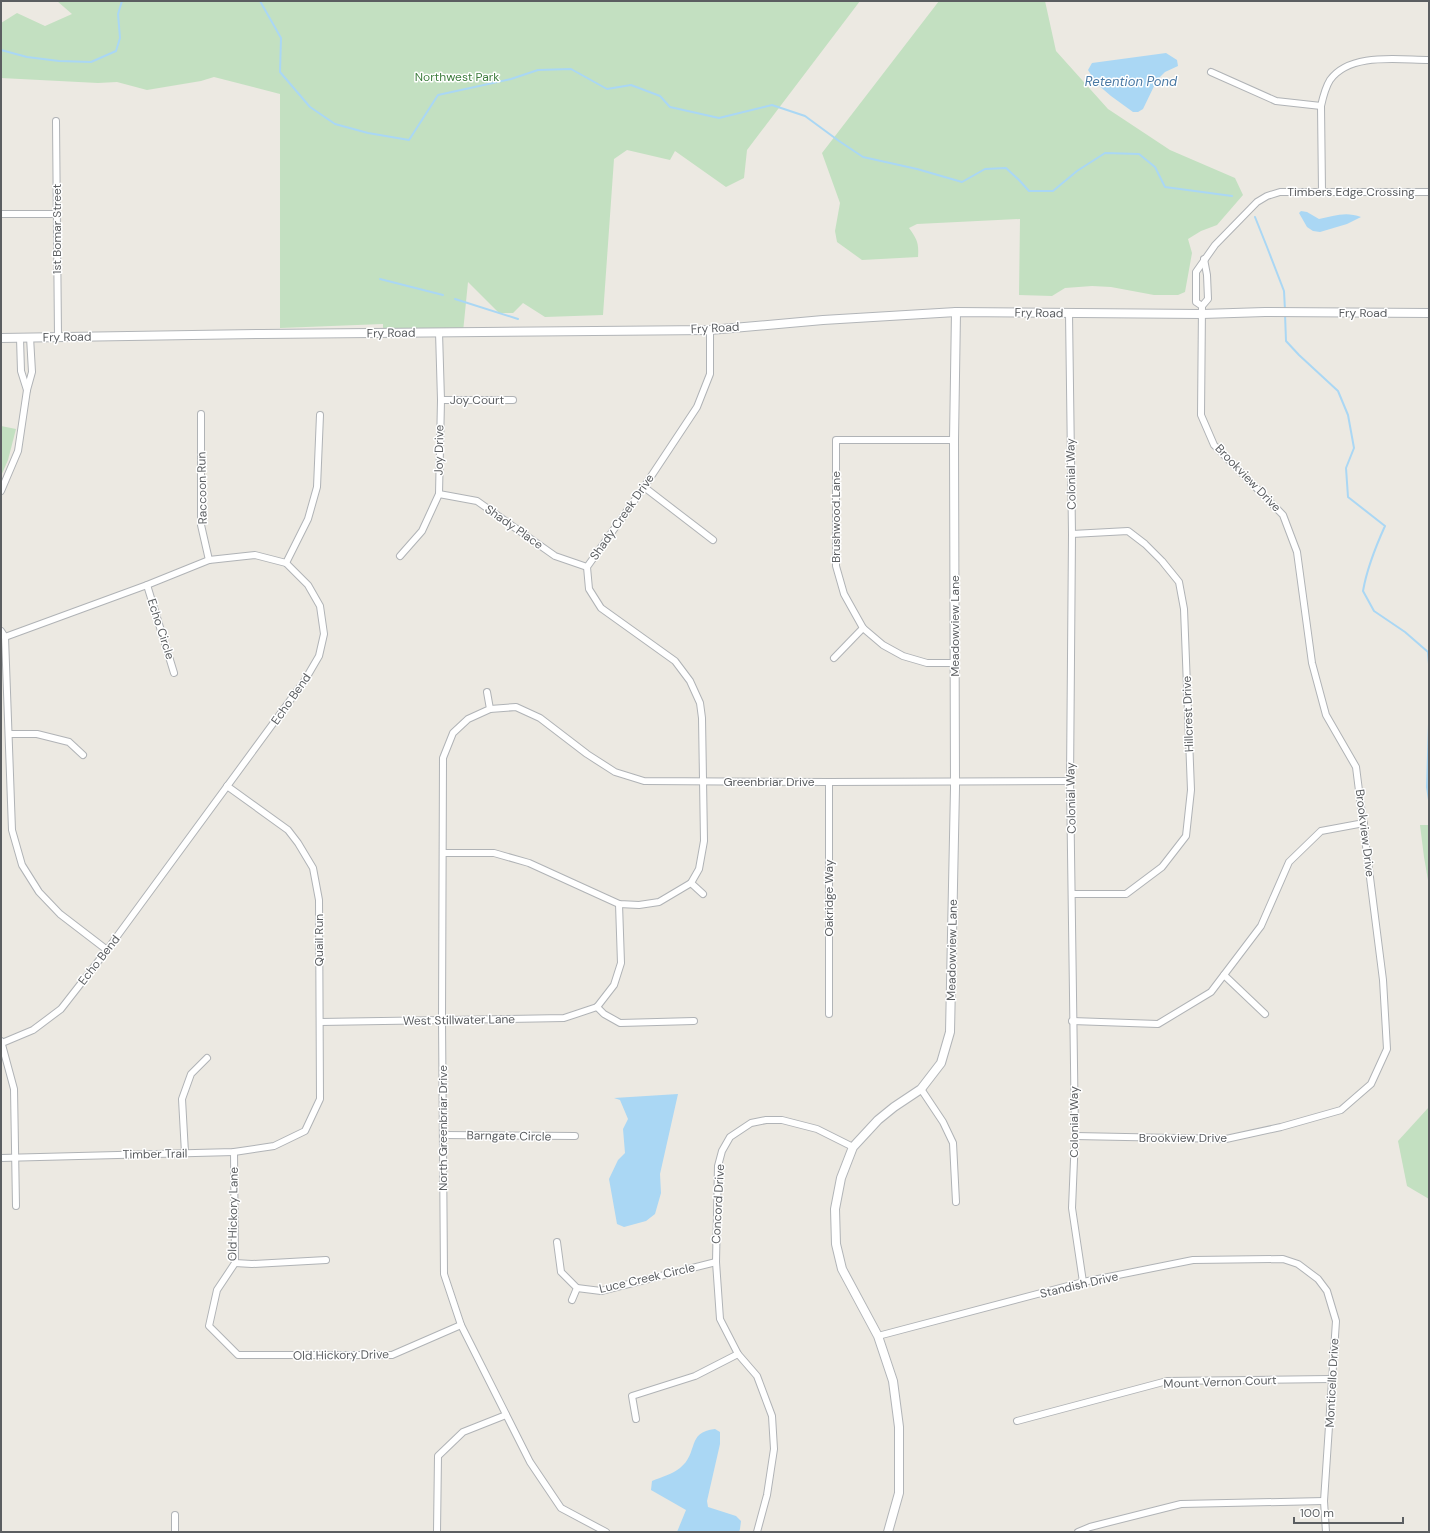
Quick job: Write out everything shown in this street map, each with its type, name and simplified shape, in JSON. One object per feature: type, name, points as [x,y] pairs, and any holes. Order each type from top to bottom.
[{"type":"street","points":[[1322,192],[1321,106],[1324,93],[1330,80],[1340,70],[1364,60],[1429,60]]},
{"type":"street","points":[[1211,72],[1268,99],[1321,106]]},
{"type":"street","name":"1st Bomar Street","points":[[56,121],[58,337]]},
{"type":"street","name":"Timbers Edge Crossing","points":[[1202,310],[1196,302],[1196,272],[1215,245],[1257,202],[1267,196],[1280,192],[1429,192]]},
{"type":"street","points":[[1,214],[57,214]]},
{"type":"street","points":[[1202,310],[1208,299],[1207,275],[1204,259]]},
{"type":"street","name":"Fry Road","points":[[1,338],[710,330],[824,320],[956,312],[1069,313],[1202,310],[1429,313]]},
{"type":"street","name":"Brookview Drive","points":[[1075,1136],[1226,1139],[1281,1127],[1341,1110],[1371,1084],[1387,1049],[1383,980],[1356,767],[1326,715],[1312,663],[1297,552],[1283,515],[1214,445],[1201,415],[1202,310]]},
{"type":"street","name":"Meadowview Lane","points":[[888,1532],[899,1493],[899,1427],[893,1381],[878,1336],[842,1269],[836,1244],[835,1209],[841,1178],[853,1147],[878,1120],[921,1089],[941,1063],[950,1032],[955,782],[954,440],[956,312]]},
{"type":"street","name":"Colonial Way","points":[[1069,313],[1072,534],[1070,781],[1072,1021],[1075,1136],[1072,1208],[1083,1282]]},
{"type":"street","name":"Shady Creek Drive","points":[[692,883],[698,869],[704,841],[704,782],[702,718],[700,703],[690,681],[675,662],[601,608],[589,589],[588,567],[644,487],[697,406],[710,374],[710,330]]},
{"type":"street","name":"Joy Drive","points":[[400,556],[422,531],[439,494],[439,332]]},
{"type":"street","points":[[1,491],[18,451],[27,390],[32,372],[30,337]]},
{"type":"street","points":[[20,338],[21,371],[27,390]]},
{"type":"street","name":"Joy Court","points":[[440,400],[513,400]]},
{"type":"street","name":"Raccoon Run","points":[[201,414],[201,525],[209,560]]},
{"type":"street","points":[[107,950],[60,914],[39,892],[22,865],[12,830],[9,734],[3,634],[147,585],[209,560],[255,555],[286,563],[308,519],[317,487],[320,415]]},
{"type":"street","name":"Brushwood Lane","points":[[954,440],[836,440],[836,566],[844,594],[863,628],[883,645],[903,656],[927,663],[955,663]]},
{"type":"street","points":[[644,487],[713,540]]},
{"type":"street","name":"Shady Place","points":[[439,494],[477,502],[555,556],[588,567]]},
{"type":"street","name":"Hillcrest Drive","points":[[1072,534],[1128,532],[1145,544],[1162,561],[1179,582],[1184,609],[1191,790],[1186,836],[1162,867],[1126,894],[1072,894]]},
{"type":"street","name":"Echo Bend","points":[[2,1042],[34,1030],[61,1009],[107,950],[305,680],[319,656],[324,634],[320,606],[308,585],[286,563]]},
{"type":"street","name":"Echo Circle","points":[[147,585],[174,673]]},
{"type":"street","points":[[834,658],[863,628]]},
{"type":"street","points":[[487,692],[490,709]]},
{"type":"street","name":"Greenbriar Drive","points":[[490,709],[516,707],[540,718],[587,754],[615,772],[644,781],[1070,781]]},
{"type":"street","name":"North Greenbriar Drive","points":[[490,709],[468,719],[453,733],[443,758],[442,1020],[444,1274],[461,1325],[530,1462],[562,1508],[606,1532]]},
{"type":"street","points":[[9,734],[38,734],[69,742],[83,755]]},
{"type":"street","name":"Oakridge Way","points":[[829,782],[829,1014]]},
{"type":"street","name":"Quail Run","points":[[227,786],[288,830],[298,843],[313,868],[319,900],[320,1099],[306,1131]]},
{"type":"street","points":[[1072,1021],[1158,1024],[1211,992],[1261,926],[1289,862],[1321,831],[1364,823]]},
{"type":"street","points":[[443,853],[494,853],[529,863],[619,904],[639,905],[659,902],[692,883],[703,894]]},
{"type":"street","points":[[619,904],[621,963],[614,984],[597,1007],[604,1014],[620,1023],[694,1021]]},
{"type":"street","points":[[1224,974],[1265,1014]]},
{"type":"street","name":"West Stillwater Lane","points":[[320,1022],[564,1018],[597,1007]]},
{"type":"street","points":[[2,1042],[14,1089],[16,1206]]},
{"type":"street","points":[[184,1153],[182,1099],[190,1074],[207,1058]]},
{"type":"street","points":[[921,1089],[944,1122],[953,1143],[956,1202]]},
{"type":"street","name":"Concord Drive","points":[[757,1532],[767,1495],[774,1449],[772,1416],[757,1376],[738,1354],[720,1319],[716,1262],[718,1166],[722,1152],[730,1137],[751,1123],[766,1120],[782,1120],[818,1129],[853,1147]]},
{"type":"street","name":"Timber Trail","points":[[1,1158],[234,1152],[274,1146],[306,1131]]},
{"type":"street","name":"Barngate Circle","points":[[443,1135],[575,1136]]},
{"type":"street","name":"Old Hickory Lane","points":[[234,1152],[235,1263],[217,1290],[209,1326],[238,1355]]},
{"type":"street","points":[[557,1242],[561,1272],[577,1288],[572,1300]]},
{"type":"street","name":"Standish Drive","points":[[878,1336],[1083,1282],[1193,1260],[1283,1259]]},
{"type":"street","name":"Monticello Drive","points":[[1283,1259],[1298,1264],[1318,1279],[1327,1291],[1336,1321],[1324,1501],[1326,1532]]},
{"type":"street","points":[[235,1263],[252,1264],[326,1260]]},
{"type":"street","name":"Luce Creek Circle","points":[[577,1288],[601,1291],[716,1262]]},
{"type":"street","name":"Old Hickory Drive","points":[[238,1355],[392,1355],[461,1325]]},
{"type":"street","points":[[636,1419],[632,1396],[695,1376],[738,1354]]},
{"type":"street","name":"Mount Vernon Court","points":[[1017,1421],[1167,1381],[1331,1379]]},
{"type":"street","points":[[437,1532],[438,1456],[463,1432],[506,1415]]},
{"type":"street","points":[[1078,1532],[1090,1527],[1181,1504],[1324,1501]]},
{"type":"street","points":[[175,1515],[175,1532]]},
{"type":"green space","name":"Northwest Park","points":[[57,1],[860,1],[747,150],[744,178],[726,187],[675,151],[670,160],[627,150],[614,159],[603,315],[545,317],[523,303],[513,313],[499,313],[468,282],[463,332],[383,333],[383,324],[280,328],[280,94],[214,77],[201,81],[147,90],[117,82],[98,83],[1,78],[1,23],[17,13],[45,26],[72,14]]},
{"type":"green space","points":[[939,1],[1045,1],[1056,51],[1108,109],[1170,150],[1235,178],[1243,195],[1217,225],[1201,231],[1188,239],[1192,253],[1185,292],[1178,295],[1154,295],[1111,287],[1092,286],[1065,288],[1052,296],[1019,295],[1020,219],[917,224],[909,228],[917,241],[918,257],[862,260],[837,242],[835,231],[840,203],[822,153]]},
{"type":"green space","points":[[1,426],[16,429],[8,460],[1,476]]},
{"type":"green space","points":[[1420,825],[1429,825],[1429,886],[1424,857]]},
{"type":"green space","points":[[1429,1107],[1429,1199],[1407,1186],[1398,1141]]},
{"type":"water","name":"Retention Pond","points":[[1166,53],[1177,60],[1178,66],[1165,72],[1157,80],[1143,109],[1138,112],[1133,112],[1111,96],[1097,84],[1088,70],[1092,63]]},
{"type":"water","points":[[1301,211],[1307,212],[1319,219],[1345,214],[1361,217],[1347,224],[1320,232],[1313,231],[1307,227],[1299,213]]},
{"type":"water","points":[[678,1094],[660,1174],[661,1193],[655,1214],[646,1221],[624,1227],[617,1224],[609,1179],[618,1160],[625,1153],[623,1129],[628,1119],[620,1100],[614,1098]]},
{"type":"water","points":[[715,1429],[720,1432],[720,1444],[707,1501],[708,1507],[736,1516],[741,1521],[739,1532],[677,1532],[686,1510],[651,1490],[652,1481],[670,1474],[680,1468],[686,1462],[696,1439],[700,1434]]},
{"type":"waterway","points":[[1,50],[27,57],[59,61],[91,62],[116,51],[120,38],[118,14],[122,1]]},
{"type":"waterway","points":[[260,1],[281,38],[280,72],[310,107],[335,124],[368,133],[409,140],[438,95],[511,79],[538,70],[571,69],[607,89],[631,85],[660,96],[670,107],[719,118],[772,105],[805,116],[863,157],[917,169],[962,182],[985,169],[1006,168],[1029,191],[1053,191],[1077,171],[1105,153],[1139,154],[1155,167],[1165,187],[1232,196]]},
{"type":"waterway","points":[[1255,217],[1284,291],[1285,310]]},
{"type":"waterway","points":[[380,279],[443,295]]},
{"type":"waterway","points":[[455,299],[518,319]]},
{"type":"waterway","points":[[1285,314],[1286,341],[1338,391],[1348,415],[1354,448],[1346,468],[1348,497],[1385,526],[1372,558],[1363,591],[1374,611],[1405,632],[1428,652],[1429,664]]},
{"type":"waterway","points":[[1429,724],[1427,787],[1429,800]]}]
